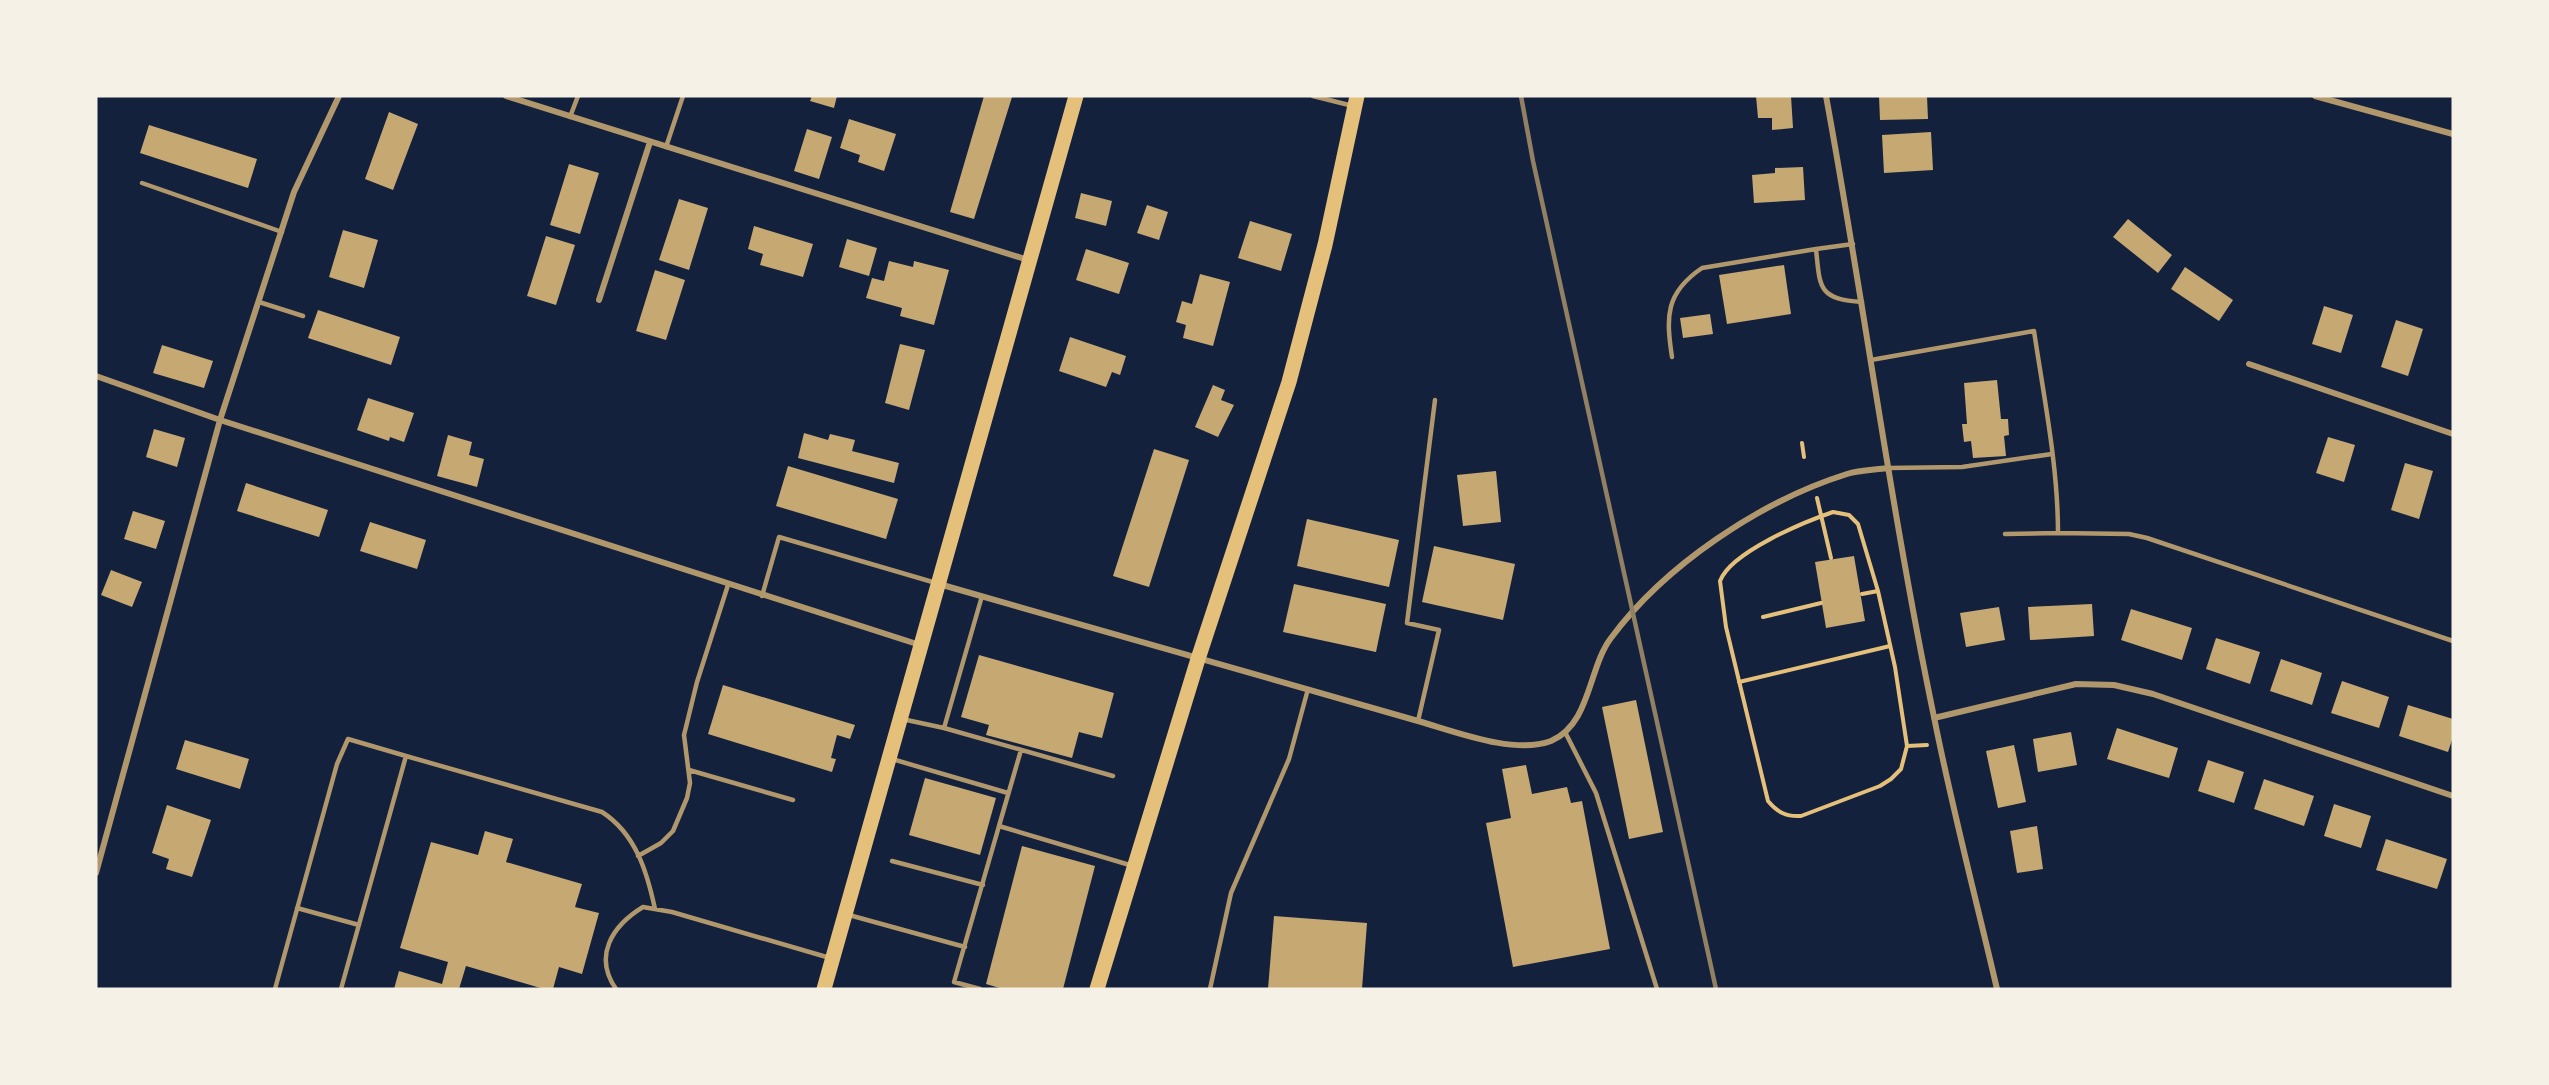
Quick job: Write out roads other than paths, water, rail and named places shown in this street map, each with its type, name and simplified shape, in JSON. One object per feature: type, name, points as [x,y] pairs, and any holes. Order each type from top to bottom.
[{"type":"main road","points":[[825,989],[1076,96]]},
{"type":"main road","points":[[1097,989],[1198,659],[1289,382],[1325,245],[1356,101]]},
{"type":"street","points":[[96,873],[98,856],[220,420],[294,192],[339,96]]},
{"type":"street","points":[[506,96],[1029,260]]},
{"type":"street","points":[[1826,96],[1853,244],[1888,468],[1934,718],[1997,989]]},
{"type":"street","points":[[2315,96],[2453,134]]},
{"type":"street","points":[[598,300],[650,142]]},
{"type":"street","points":[[2249,364],[2453,434]]},
{"type":"street","points":[[96,376],[220,420],[920,645]]},
{"type":"street","points":[[938,583],[1492,741],[1519,745],[1549,742],[1564,732],[1581,708],[1610,640],[1632,613],[1678,569],[1767,509],[1849,474],[1888,468]]},
{"type":"street","points":[[1934,718],[2076,684],[2114,684],[2153,694],[2453,796]]},
{"type":"lane","points":[[570,117],[578,96]]},
{"type":"lane","points":[[666,147],[683,96]]},
{"type":"lane","points":[[1312,96],[1356,101]]},
{"type":"lane","points":[[142,183],[282,232]]},
{"type":"lane","points":[[1672,357],[1668,321],[1670,304],[1689,277],[1702,268],[1853,244]]},
{"type":"lane","points":[[1816,249],[1820,286],[1830,297],[1841,301],[1862,302]]},
{"type":"lane","points":[[259,303],[303,316]]},
{"type":"lane","points":[[1870,360],[2034,331],[2052,454],[2058,509],[2058,533]]},
{"type":"lane","points":[[1418,721],[1439,630],[1407,623],[1435,400]]},
{"type":"lane","points":[[1888,468],[1962,467],[2052,454]]},
{"type":"lane","points":[[2005,534],[2129,534],[2147,538],[2453,641]]},
{"type":"lane","points":[[762,596],[779,537],[938,583]]},
{"type":"lane","points":[[638,856],[661,843],[673,831],[687,798],[690,783],[684,735],[697,682],[728,585]]},
{"type":"lane","points":[[944,728],[982,596]]},
{"type":"lane","points":[[1210,989],[1230,893],[1289,759],[1308,689]]},
{"type":"lane","points":[[900,718],[944,728],[1113,776]]},
{"type":"lane","points":[[1564,732],[1596,793],[1656,989]]},
{"type":"lane","points":[[275,989],[337,764],[348,739],[602,812],[624,829],[648,874],[655,909]]},
{"type":"lane","points":[[980,989],[954,982],[1021,750]]},
{"type":"lane","points":[[341,989],[406,756]]},
{"type":"lane","points":[[889,758],[1008,793]]},
{"type":"lane","points":[[689,770],[793,800]]},
{"type":"lane","points":[[999,826],[1135,867]]},
{"type":"lane","points":[[892,861],[983,885]]},
{"type":"lane","points":[[616,989],[605,968],[611,937],[618,926],[643,907],[672,912],[833,958]]},
{"type":"lane","points":[[297,908],[359,925]]},
{"type":"lane","points":[[845,914],[964,947]]},
{"type":"railway","points":[[1521,96],[1533,161],[1716,989]]}]
